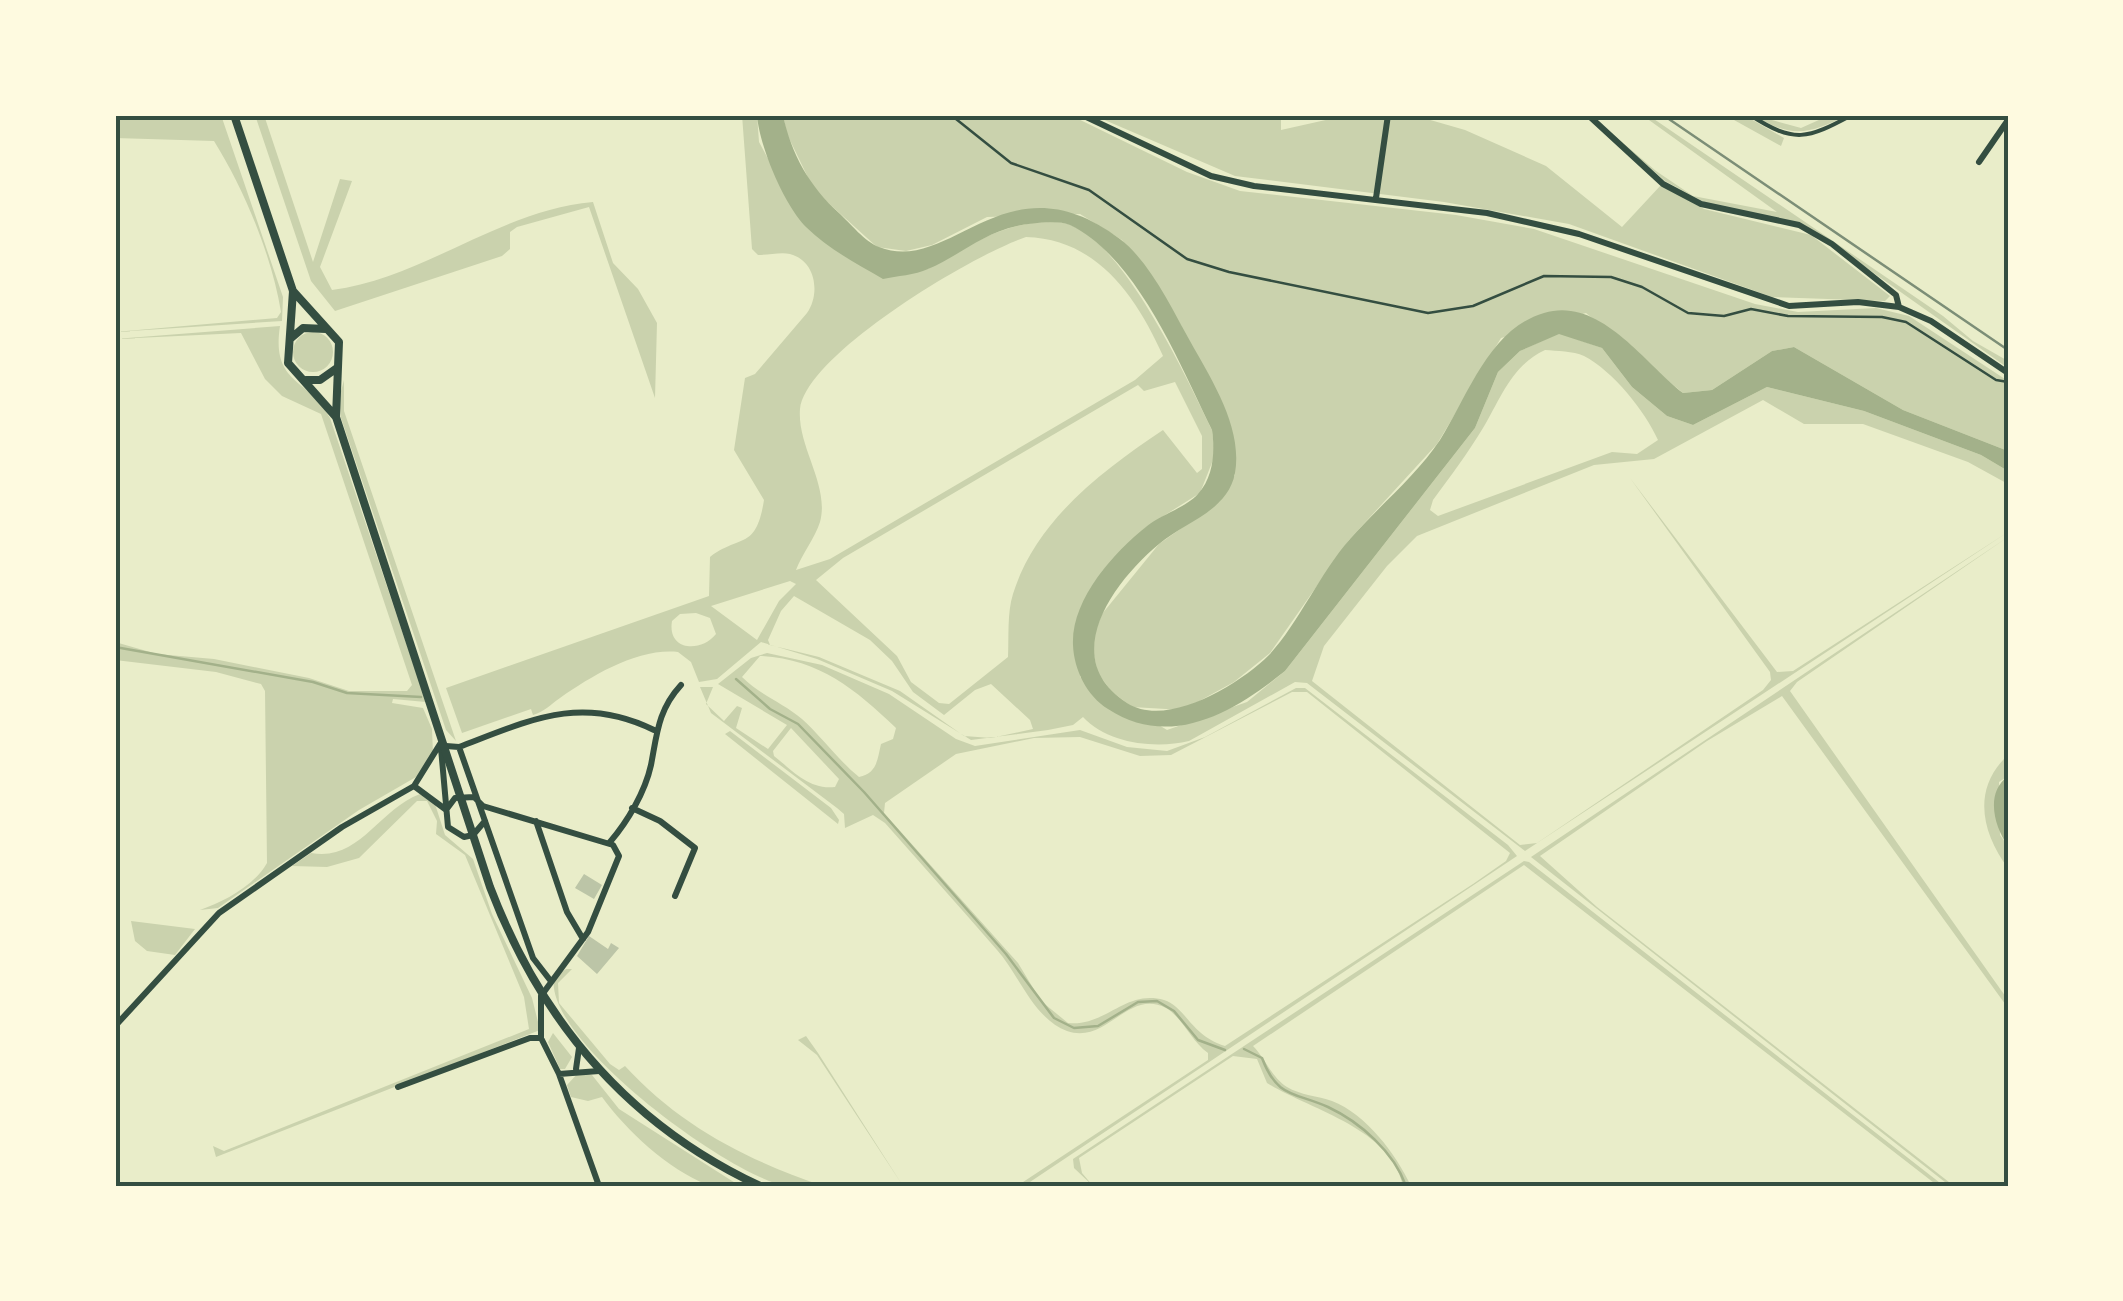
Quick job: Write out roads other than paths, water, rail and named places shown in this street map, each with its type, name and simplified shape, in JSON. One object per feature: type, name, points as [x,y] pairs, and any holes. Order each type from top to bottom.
[{"type":"street","points":[[234,115],[293,292],[288,363],[336,417]]},
{"type":"street","points":[[1082,115],[1211,176],[1254,186],[1487,213],[1579,234],[1789,306],[1858,302],[1899,306],[1931,320],[2008,373]]},
{"type":"street","points":[[1376,198],[1388,115]]},
{"type":"street","points":[[1588,115],[1663,184],[1702,204],[1798,226],[1832,244],[1896,295],[1899,306]]},
{"type":"street","points":[[1750,115],[1774,130],[1801,137],[1852,115]]},
{"type":"street","points":[[1979,162],[2008,120]]},
{"type":"street","points":[[293,292],[329,330],[341,350],[336,417],[440,726],[448,828],[464,836],[473,835],[486,819]]},
{"type":"street","points":[[290,340],[303,328],[329,330]]},
{"type":"street","points":[[306,380],[320,380],[337,368]]},
{"type":"street","points":[[610,842],[650,770],[654,730],[680,685]]},
{"type":"street","points":[[443,745],[459,747],[552,712],[620,714],[654,730]]},
{"type":"street","points":[[117,1024],[219,914],[342,827],[414,786],[443,745]]},
{"type":"street","points":[[443,745],[498,908],[540,996],[560,1024],[599,1070],[678,1140],[760,1186]]},
{"type":"street","points":[[459,747],[534,958],[550,980]]},
{"type":"street","points":[[414,786],[446,810]]},
{"type":"street","points":[[462,796],[474,798],[483,806],[610,842],[619,856],[583,940],[540,996],[542,1036],[598,1186]]},
{"type":"street","points":[[446,810],[462,796]]},
{"type":"street","points":[[632,808],[660,821],[694,848],[676,896]]},
{"type":"street","points":[[536,821],[567,912],[583,940]]},
{"type":"street","points":[[398,1087],[542,1036],[560,1024]]},
{"type":"street","points":[[576,1070],[579,1048]]},
{"type":"street","points":[[559,1074],[599,1070]]},
{"type":"waterway","points":[[115,647],[313,682],[347,693],[421,697]]},
{"type":"waterway","points":[[736,679],[770,709],[798,724],[864,792],[1006,954],[1054,1018],[1074,1028],[1098,1026],[1138,1002],[1157,1001],[1174,1011],[1198,1040],[1225,1050]]},
{"type":"waterway","points":[[1244,1049],[1262,1058],[1281,1087],[1328,1107],[1364,1130],[1393,1161],[1406,1186]]},
{"type":"railway","points":[[1663,115],[2008,350]]}]
